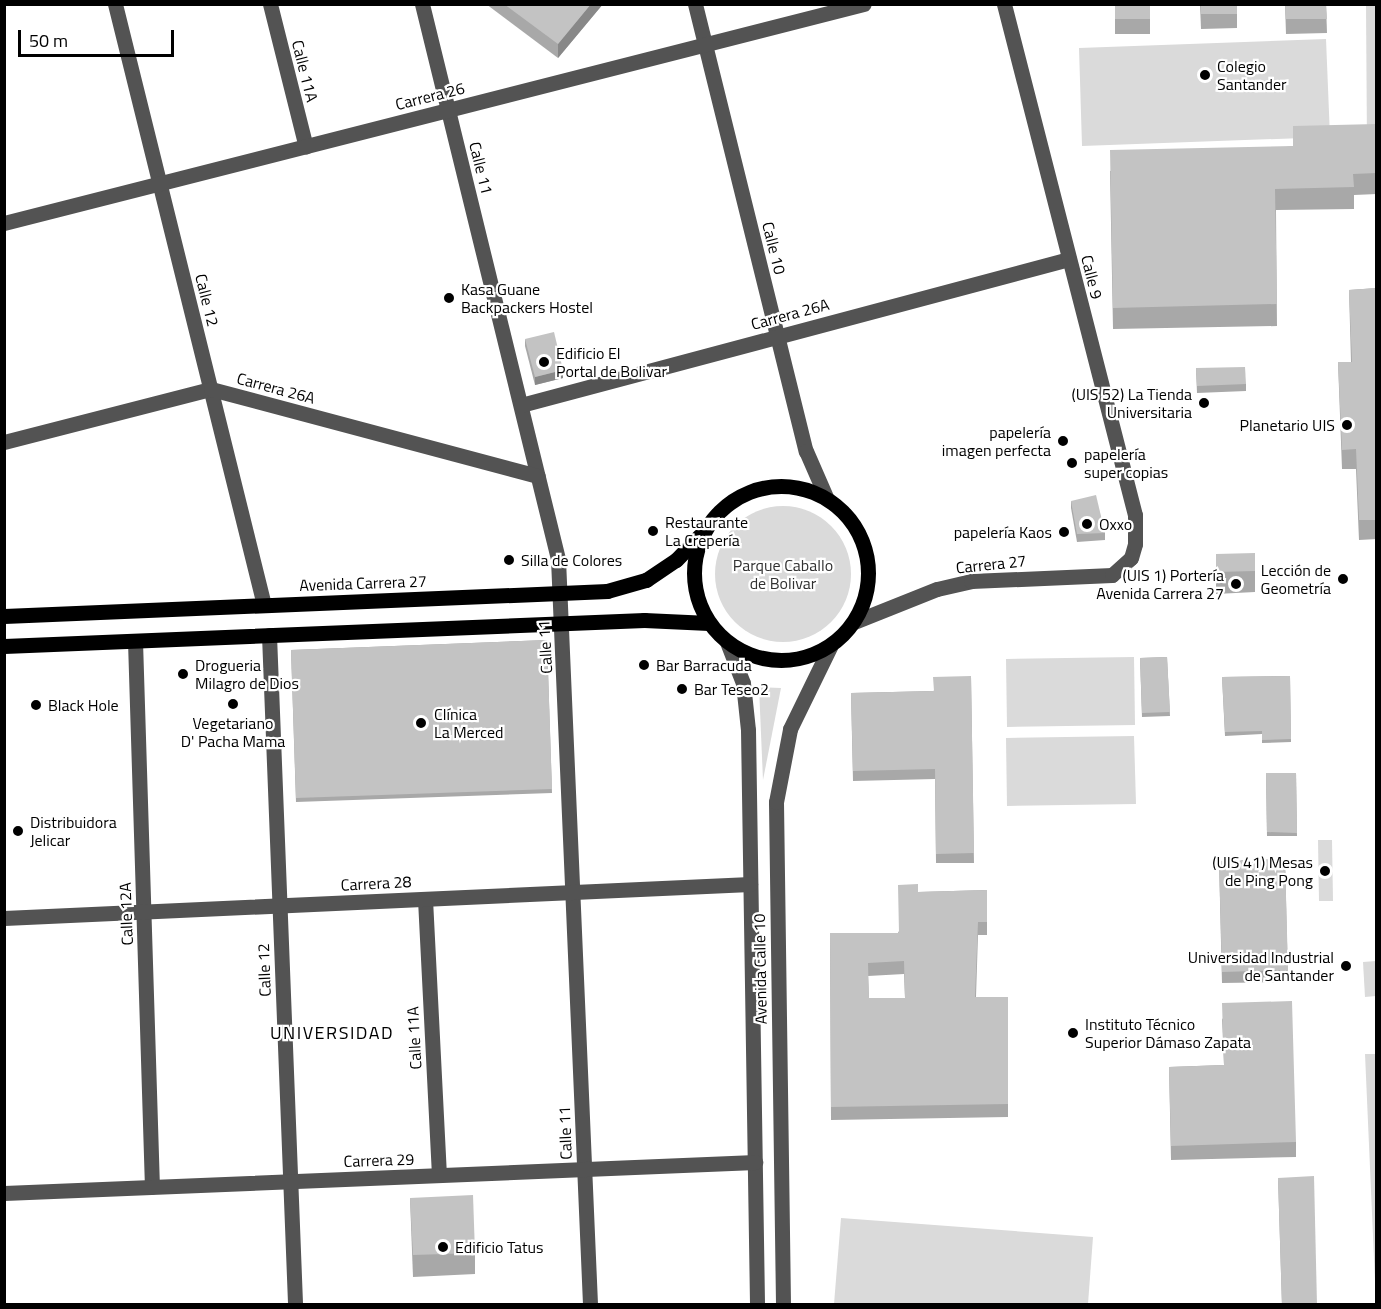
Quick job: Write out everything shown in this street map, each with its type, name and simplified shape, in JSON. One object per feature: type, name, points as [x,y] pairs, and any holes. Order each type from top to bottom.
[{"type":"main road","points":[[790,486],[826,497],[857,529],[867,554],[868,581],[854,622],[831,645],[806,657],[778,661],[751,655],[727,642],[709,623],[698,602],[694,579],[695,555],[703,532],[717,513],[736,497],[758,488],[790,486]]},
{"type":"main road","name":"Avenida Carrera 27","points":[[4,616],[560,593],[627,588],[646,580],[703,532]]},
{"type":"main road","points":[[4,646],[561,623],[663,620],[709,623]]},
{"type":"street","name":"Calle 12","points":[[115,4],[264,605]]},
{"type":"street","name":"Calle 11A","points":[[270,4],[306,147]]},
{"type":"street","name":"Calle 11","points":[[422,4],[558,559],[590,1305]]},
{"type":"street","name":"Calle 10","points":[[695,4],[806,451],[826,497]]},
{"type":"street","name":"Carrera 26","points":[[4,223],[864,4]]},
{"type":"street","name":"Calle 9","points":[[1004,4],[1135,515],[1137,530],[1131,558]]},
{"type":"street","name":"Carrera 26A","points":[[521,405],[1069,259]]},
{"type":"street","name":"Carrera 26A","points":[[4,442],[211,390],[538,476]]},
{"type":"street","name":"Carrera 27","points":[[854,622],[956,584],[1112,575],[1131,558]]},
{"type":"street","name":"Calle 12","points":[[269,635],[295,1305]]},
{"type":"street","name":"Calle 12A","points":[[135,641],[152,1187]]},
{"type":"street","name":"Avenida Calle 10","points":[[727,642],[739,666],[746,705],[757,1305]]},
{"type":"street","name":"Avenida Calle 10","points":[[783,1305],[776,802],[790,729],[831,645]]},
{"type":"street","name":"Carrera 28","points":[[4,918],[750,884]]},
{"type":"street","name":"Calle 11A","points":[[425,899],[439,1175]]},
{"type":"street","name":"Carrera 29","points":[[4,1193],[755,1162]]},
{"type":"green space","points":[[1366,5],[1376,5],[1376,145],[1367,146]]},
{"type":"green space","points":[[1326,39],[1330,137],[1082,146],[1079,48]]},
{"type":"green space","name":"Parque Caballo de Bolivar","points":[[783,506],[809,511],[821,517],[831,526],[840,536],[846,548],[851,574],[846,600],[840,612],[831,622],[821,631],[809,637],[783,642],[757,637],[745,631],[735,622],[726,612],[720,600],[715,574],[720,548],[726,536],[735,526],[745,517],[757,511]]},
{"type":"green space","points":[[1134,657],[1135,725],[1007,727],[1006,659]]},
{"type":"green space","points":[[759,687],[781,688],[763,780]]},
{"type":"green space","points":[[1134,736],[1136,804],[1007,806],[1006,738]]},
{"type":"green space","name":"(UIS 41) Mesas de Ping Pong","points":[[1318,840],[1332,840],[1333,901],[1319,901]]},
{"type":"green space","points":[[1376,961],[1376,996],[1365,997],[1363,962]]},
{"type":"green space","points":[[1365,1054],[1376,1054],[1376,1304]]},
{"type":"green space","points":[[841,1218],[1093,1237],[1088,1304],[834,1304]]},
{"type":"building","points":[[504,4],[591,4],[558,44]]},
{"type":"building","points":[[1115,4],[1150,4],[1150,19],[1115,19]]},
{"type":"building","points":[[1201,4],[1237,4],[1237,14],[1201,14]]},
{"type":"building","points":[[1285,4],[1326,4],[1327,19],[1286,19]]},
{"type":"building","points":[[1377,124],[1377,173],[1353,174],[1354,187],[1275,189],[1277,304],[1113,308],[1110,150],[1293,146],[1293,126]]},
{"type":"building","points":[[1377,288],[1377,520],[1359,520],[1356,449],[1342,450],[1338,362],[1352,362],[1349,290]]},
{"type":"building","name":"Edificio El Portal de Bolivar","points":[[554,332],[563,370],[535,377],[525,339]]},
{"type":"building","points":[[1245,367],[1246,384],[1197,386],[1196,368]]},
{"type":"building","name":"Oxxo","points":[[1096,495],[1105,533],[1077,534],[1071,501]]},
{"type":"building","points":[[1255,553],[1255,571],[1216,572],[1216,554]]},
{"type":"building","name":"Clínica La Merced","points":[[547,640],[552,789],[296,798],[291,650]]},
{"type":"building","points":[[1167,657],[1170,712],[1142,713],[1140,658]]},
{"type":"building","points":[[971,676],[974,853],[936,854],[935,769],[853,771],[851,693],[934,691],[933,677]]},
{"type":"building","points":[[1290,676],[1291,739],[1262,740],[1262,731],[1225,732],[1222,677]]},
{"type":"building","points":[[1266,773],[1296,773],[1297,833],[1267,832]]},
{"type":"building","points":[[1285,859],[1288,970],[1222,972],[1219,861]]},
{"type":"building","points":[[918,884],[918,892],[987,890],[987,922],[978,922],[975,997],[1008,997],[1008,1104],[831,1107],[830,933],[899,933],[898,885]],"holes":[[[904,961],[905,998],[869,998],[868,963]]]},
{"type":"building","points":[[1292,1001],[1296,1142],[1171,1146],[1169,1067],[1224,1065],[1222,1003]]},
{"type":"building","points":[[1314,1176],[1317,1305],[1282,1305],[1278,1178]]},
{"type":"building","name":"Edificio Tatus","points":[[473,1195],[475,1253],[413,1255],[410,1198]]},
{"type":"place","name":"Colegio Santander","points":[[1205,75]]},
{"type":"place","name":"Kasa Guane Backpackers Hostel","points":[[449,298]]},
{"type":"place","name":"Edificio El Portal de Bolivar","points":[[544,362]]},
{"type":"place","name":"(UIS 52) La Tienda Universitaria","points":[[1204,403]]},
{"type":"place","name":"Planetario UIS","points":[[1347,425]]},
{"type":"place","name":"papelería imagen perfecta","points":[[1063,441]]},
{"type":"place","name":"papelería super copias","points":[[1072,463]]},
{"type":"place","name":"Oxxo","points":[[1087,524]]},
{"type":"place","name":"Restaurante La Crepería","points":[[653,531]]},
{"type":"place","name":"papelería Kaos","points":[[1064,532]]},
{"type":"place","name":"Silla de Colores","points":[[509,560]]},
{"type":"place","name":"Lección de Geometría","points":[[1343,579]]},
{"type":"place","name":"(UIS 1) Portería Avenida Carrera 27","points":[[1236,584]]},
{"type":"place","name":"Bar Barracuda","points":[[644,665]]},
{"type":"place","name":"Drogueria Milagro de Dios","points":[[183,674]]},
{"type":"place","name":"Bar Teseo2","points":[[682,689]]},
{"type":"place","name":"Vegetariano D' Pacha Mama","points":[[233,704]]},
{"type":"place","name":"Black Hole","points":[[36,705]]},
{"type":"place","name":"Clínica La Merced","points":[[421,723]]},
{"type":"place","name":"Distribuidora Jelicar","points":[[18,831]]},
{"type":"place","name":"(UIS 41) Mesas de Ping Pong","points":[[1325,871]]},
{"type":"place","name":"Universidad Industrial de Santander","points":[[1346,966]]},
{"type":"place","name":"Instituto Técnico Superior Dámaso Zapata","points":[[1073,1033]]},
{"type":"place","name":"Edificio Tatus","points":[[443,1247]]},
{"type":"district","name":"UNIVERSIDAD","points":[[332,1033]]}]
